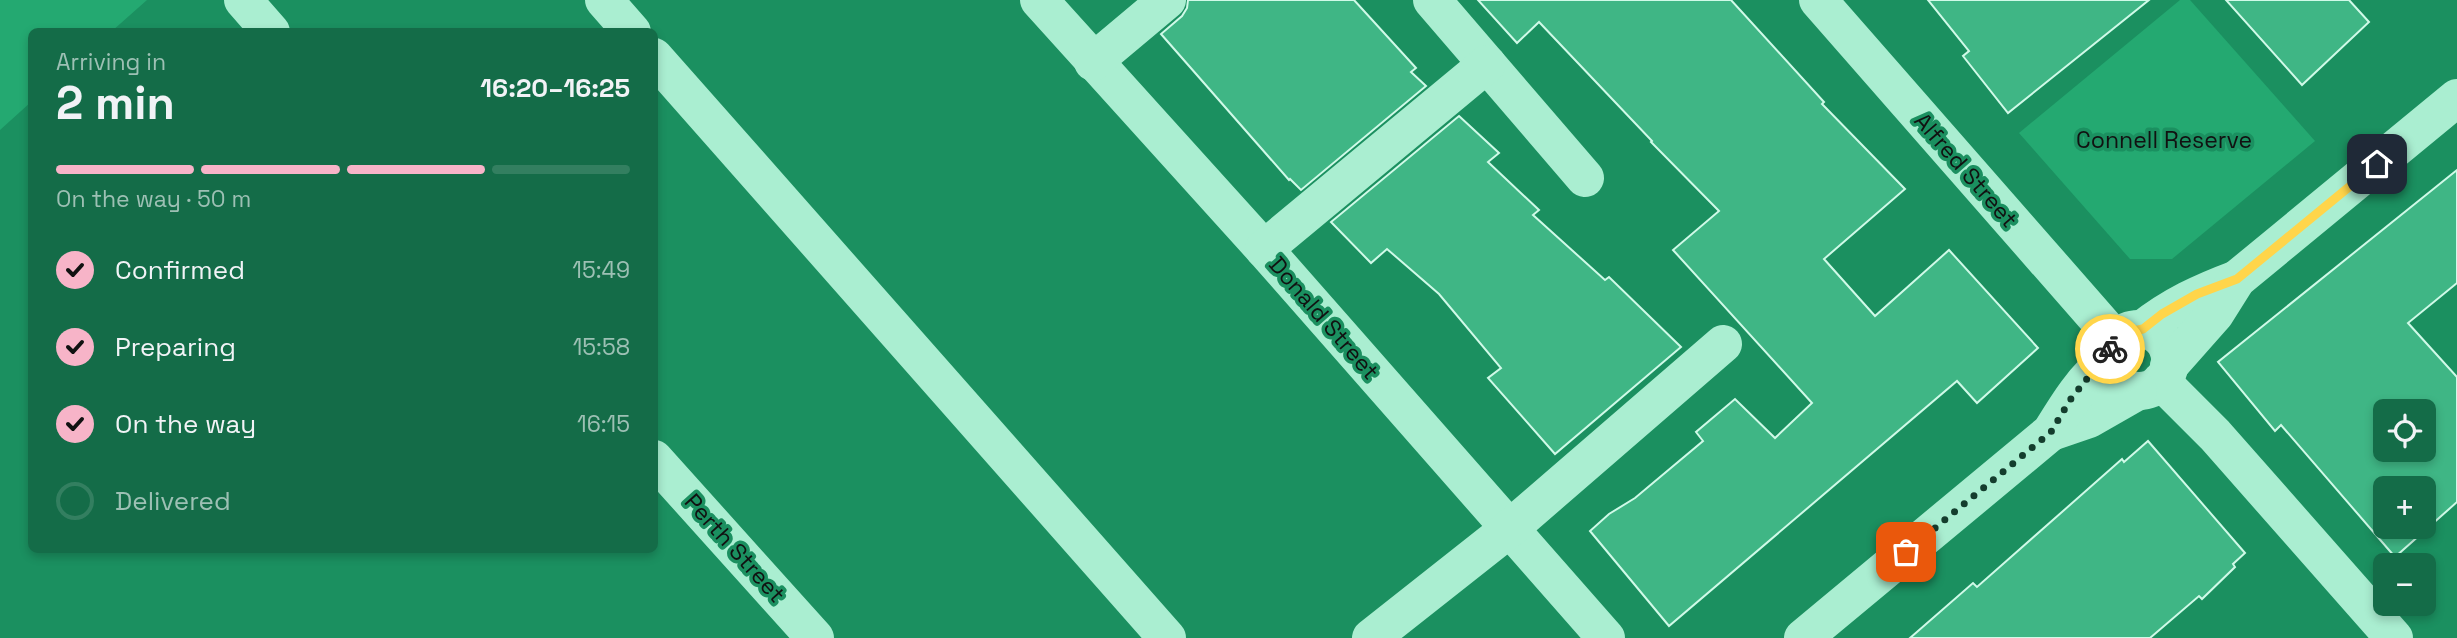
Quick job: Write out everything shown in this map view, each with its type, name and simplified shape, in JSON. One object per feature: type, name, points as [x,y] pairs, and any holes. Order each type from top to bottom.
[{"type":"street","points":[[243,0],[268,28]]},
{"type":"street","points":[[604,0],[628,28]]},
{"type":"street","name":"Donald Street","points":[[1039,0],[1264,249],[1606,638]]},
{"type":"street","points":[[1094,62],[1167,0]]},
{"type":"street","points":[[1432,0],[1585,178]]},
{"type":"street","name":"Alfred Street","points":[[1818,0],[2122,343]]},
{"type":"street","points":[[658,62],[1167,638]]},
{"type":"street","points":[[1264,249],[1487,64]]},
{"type":"street","points":[[2051,432],[2089,419],[2156,379],[2215,314],[2237,279],[2457,98]]},
{"type":"street","points":[[1803,638],[2051,432],[2070,400],[2094,370],[2122,343],[2162,314],[2197,294],[2237,279]]},
{"type":"street","points":[[2152,332],[2166,346],[2169,356],[2156,379],[2129,390],[2113,378],[2122,343],[2152,332]]},
{"type":"street","points":[[1371,638],[1509,529],[1723,344]]},
{"type":"street","points":[[2156,379],[2214,435],[2394,638]]},
{"type":"street","name":"Perth Street","points":[[658,463],[815,638]]},
{"type":"green space","points":[[0,0],[147,0],[115,28],[28,28],[28,105],[0,130]]},
{"type":"green space","name":"Connell Reserve","points":[[2180,0],[2190,0],[2315,141],[2172,259],[2130,259],[2019,133]]},
{"type":"building","points":[[1188,0],[1354,0],[1416,68],[1411,72],[1426,86],[1301,190],[1289,180],[1161,34],[1182,16]]},
{"type":"building","points":[[1478,0],[1731,0],[1824,102],[1822,104],[1905,189],[1824,259],[1875,316],[1949,250],[2038,348],[1977,403],[1957,381],[1669,626],[1590,531],[1609,514],[1635,498],[1703,441],[1696,432],[1735,399],[1775,438],[1812,403],[1673,250],[1719,211],[1539,22],[1517,43]]},
{"type":"building","points":[[1928,0],[2149,0],[2008,113],[1963,56],[1969,51]]},
{"type":"building","points":[[2226,0],[2349,0],[2369,22],[2302,85]]},
{"type":"building","points":[[1459,116],[1499,153],[1488,162],[1539,210],[1533,215],[1605,280],[1609,277],[1681,347],[1555,454],[1488,378],[1501,368],[1439,294],[1387,249],[1371,263],[1331,222]]},
{"type":"building","points":[[2457,170],[2457,283],[2408,323],[2457,377],[2457,502],[2436,521],[2436,476],[2373,476],[2373,532],[2281,425],[2275,431],[2218,362]]},
{"type":"building","points":[[2148,441],[2245,553],[2233,564],[2235,567],[2202,599],[2199,596],[2150,638],[1910,638],[1973,583],[1977,587],[2122,459],[2124,462]]},
{"type":"building","points":[[2379,539],[2415,539],[2400,553],[2392,553]]},
{"type":"way so far","points":[[1906,552],[2051,432],[2070,400],[2094,370],[2108,360],[2110,349]]},
{"type":"route","points":[[2110,349],[2123,333],[2143,329],[2162,314],[2197,294],[2237,279],[2377,164]]}]
